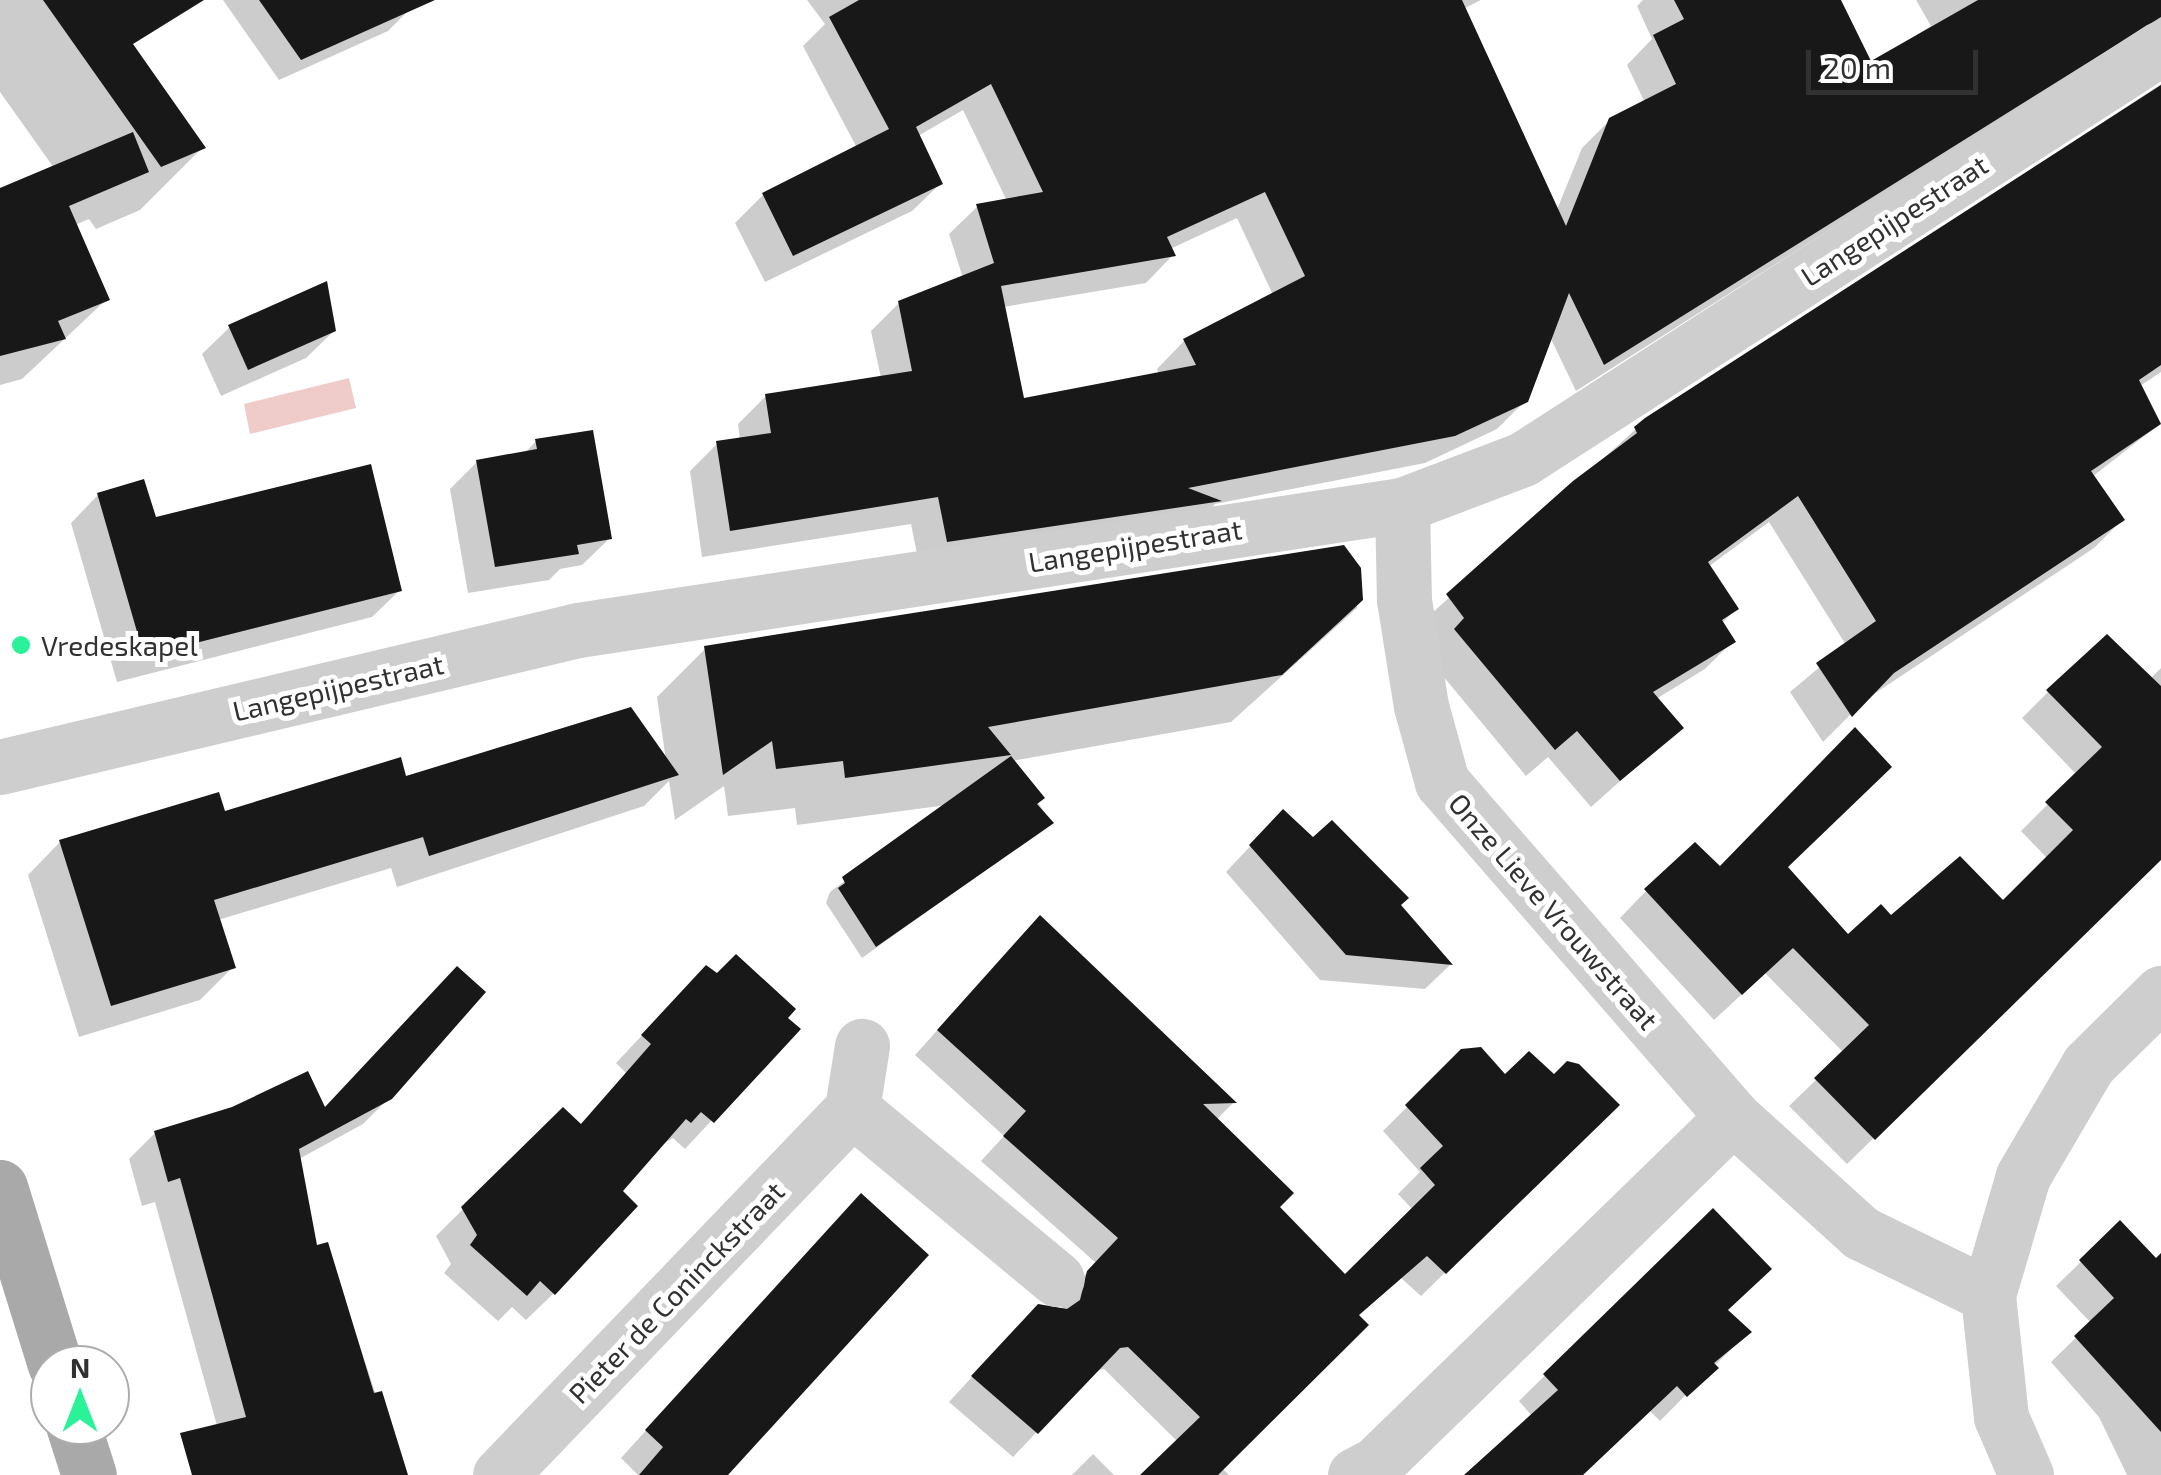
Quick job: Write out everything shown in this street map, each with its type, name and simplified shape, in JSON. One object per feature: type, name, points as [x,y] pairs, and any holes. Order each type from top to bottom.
[{"type":"main road","points":[[0,1187],[49,1345]]},
{"type":"main road","points":[[79,1445],[88,1475]]},
{"type":"street","name":"Langepijpestraat","points":[[0,767],[578,630],[1402,505],[1523,458],[2161,48]]},
{"type":"street","name":"Onze Lieve Vrouwstraat","points":[[1402,505],[1404,600],[1421,706],[1442,782],[1733,1118],[1862,1233],[1988,1294]]},
{"type":"street","points":[[2026,1475],[2001,1417],[1988,1294],[2024,1176],[2088,1066],[2161,993]]},
{"type":"street","points":[[862,1046],[852,1109],[1057,1279]]},
{"type":"street","name":"Pieter de Coninckstraat","points":[[500,1475],[852,1109]]},
{"type":"street","points":[[1355,1475],[1376,1464],[1733,1118]]},
{"type":"shaded area","points":[[349,378],[356,408],[250,434],[244,404]]},
{"type":"building","points":[[43,0],[204,0],[133,44],[206,148],[161,167]]},
{"type":"building","points":[[259,0],[435,0],[301,60]]},
{"type":"building","points":[[859,0],[1462,0],[1566,226],[1609,118],[1676,84],[1653,35],[1684,19],[1674,0],[1841,0],[1871,61],[1978,0],[2161,0],[2161,17],[1604,365],[1569,293],[1528,402],[1455,436],[1188,488],[1222,501],[947,542],[938,497],[730,531],[716,441],[771,433],[765,394],[912,371],[898,301],[994,263],[976,204],[1043,192],[991,84],[916,127],[943,184],[793,256],[762,193],[889,129],[829,17]],"holes":[[[1265,192],[1305,276],[1183,339],[1196,365],[1024,398],[1001,286],[1176,256],[1167,237]]]},
{"type":"building","points":[[2161,85],[2161,365],[2139,380],[2161,424],[2091,471],[2125,520],[1894,673],[1852,717],[1816,663],[1876,621],[1798,496],[1708,562],[1739,609],[1722,620],[1736,642],[1653,692],[1684,728],[1620,781],[1577,731],[1555,750],[1454,629],[1464,618],[1446,594],[1573,481],[1637,433],[1634,427],[1645,418]]},
{"type":"building","points":[[133,132],[149,172],[69,206],[110,300],[58,321],[66,339],[0,356],[0,188]]},
{"type":"building","points":[[327,281],[336,331],[248,370],[228,325]]},
{"type":"building","points":[[593,430],[612,539],[577,545],[579,554],[495,567],[476,460],[537,449],[535,439]]},
{"type":"building","points":[[371,464],[402,591],[144,656],[97,493],[144,479],[156,517]]},
{"type":"building","points":[[1344,545],[1361,568],[1363,600],[1282,675],[988,727],[1011,755],[845,778],[843,761],[776,769],[772,741],[723,775],[704,646]]},
{"type":"building","points":[[2107,634],[2161,686],[2161,860],[1875,1140],[1814,1078],[1869,1025],[1793,948],[1742,995],[1644,889],[1695,842],[1720,866],[1855,727],[1892,767],[1788,867],[1848,934],[1881,904],[1891,915],[1960,856],[2003,900],[2073,830],[2045,802],[2102,747],[2046,690]]},
{"type":"building","points":[[631,707],[679,775],[429,856],[423,837],[214,900],[236,968],[111,1006],[59,840],[219,792],[225,811],[401,757],[406,776]]},
{"type":"building","points":[[1011,756],[1045,798],[1037,804],[1054,823],[876,947],[838,888],[845,883],[842,877]]},
{"type":"building","points":[[1283,809],[1313,837],[1332,820],[1409,898],[1401,905],[1453,965],[1346,955],[1249,845]]},
{"type":"building","points":[[1040,915],[1237,1103],[1203,1104],[1294,1193],[1280,1207],[1345,1274],[1435,1185],[1420,1168],[1443,1146],[1405,1105],[1461,1049],[1481,1047],[1505,1074],[1529,1051],[1554,1074],[1567,1061],[1579,1064],[1620,1105],[1446,1274],[1427,1256],[1359,1315],[1369,1325],[1218,1475],[1140,1475],[1200,1417],[1128,1347],[1120,1348],[1038,1434],[971,1376],[1038,1304],[1067,1309],[1080,1300],[1087,1271],[1118,1238],[1003,1136],[1026,1111],[937,1030]]},
{"type":"building","points":[[736,954],[796,1009],[788,1018],[801,1029],[714,1123],[701,1112],[691,1123],[686,1119],[623,1191],[638,1206],[555,1295],[540,1281],[527,1296],[470,1245],[477,1235],[461,1207],[563,1107],[581,1124],[651,1044],[641,1035],[706,965],[717,973]]},
{"type":"building","points":[[457,966],[486,992],[392,1099],[299,1149],[317,1245],[328,1242],[374,1393],[382,1391],[408,1475],[192,1475],[180,1433],[246,1417],[180,1178],[168,1182],[154,1131],[232,1107],[308,1071],[325,1107]]},
{"type":"building","points":[[861,1193],[929,1255],[728,1475],[639,1475],[663,1447],[645,1430]]},
{"type":"building","points":[[1713,1208],[1772,1269],[1728,1310],[1752,1332],[1714,1363],[1719,1368],[1687,1397],[1677,1386],[1583,1475],[1464,1475],[1558,1390],[1543,1374]]},
{"type":"building","points":[[2120,1220],[2156,1258],[2161,1253],[2161,1432],[2074,1336],[2114,1298],[2079,1260]]},
{"type":"place","name":"Vredeskapel","points":[[21,645]]}]
